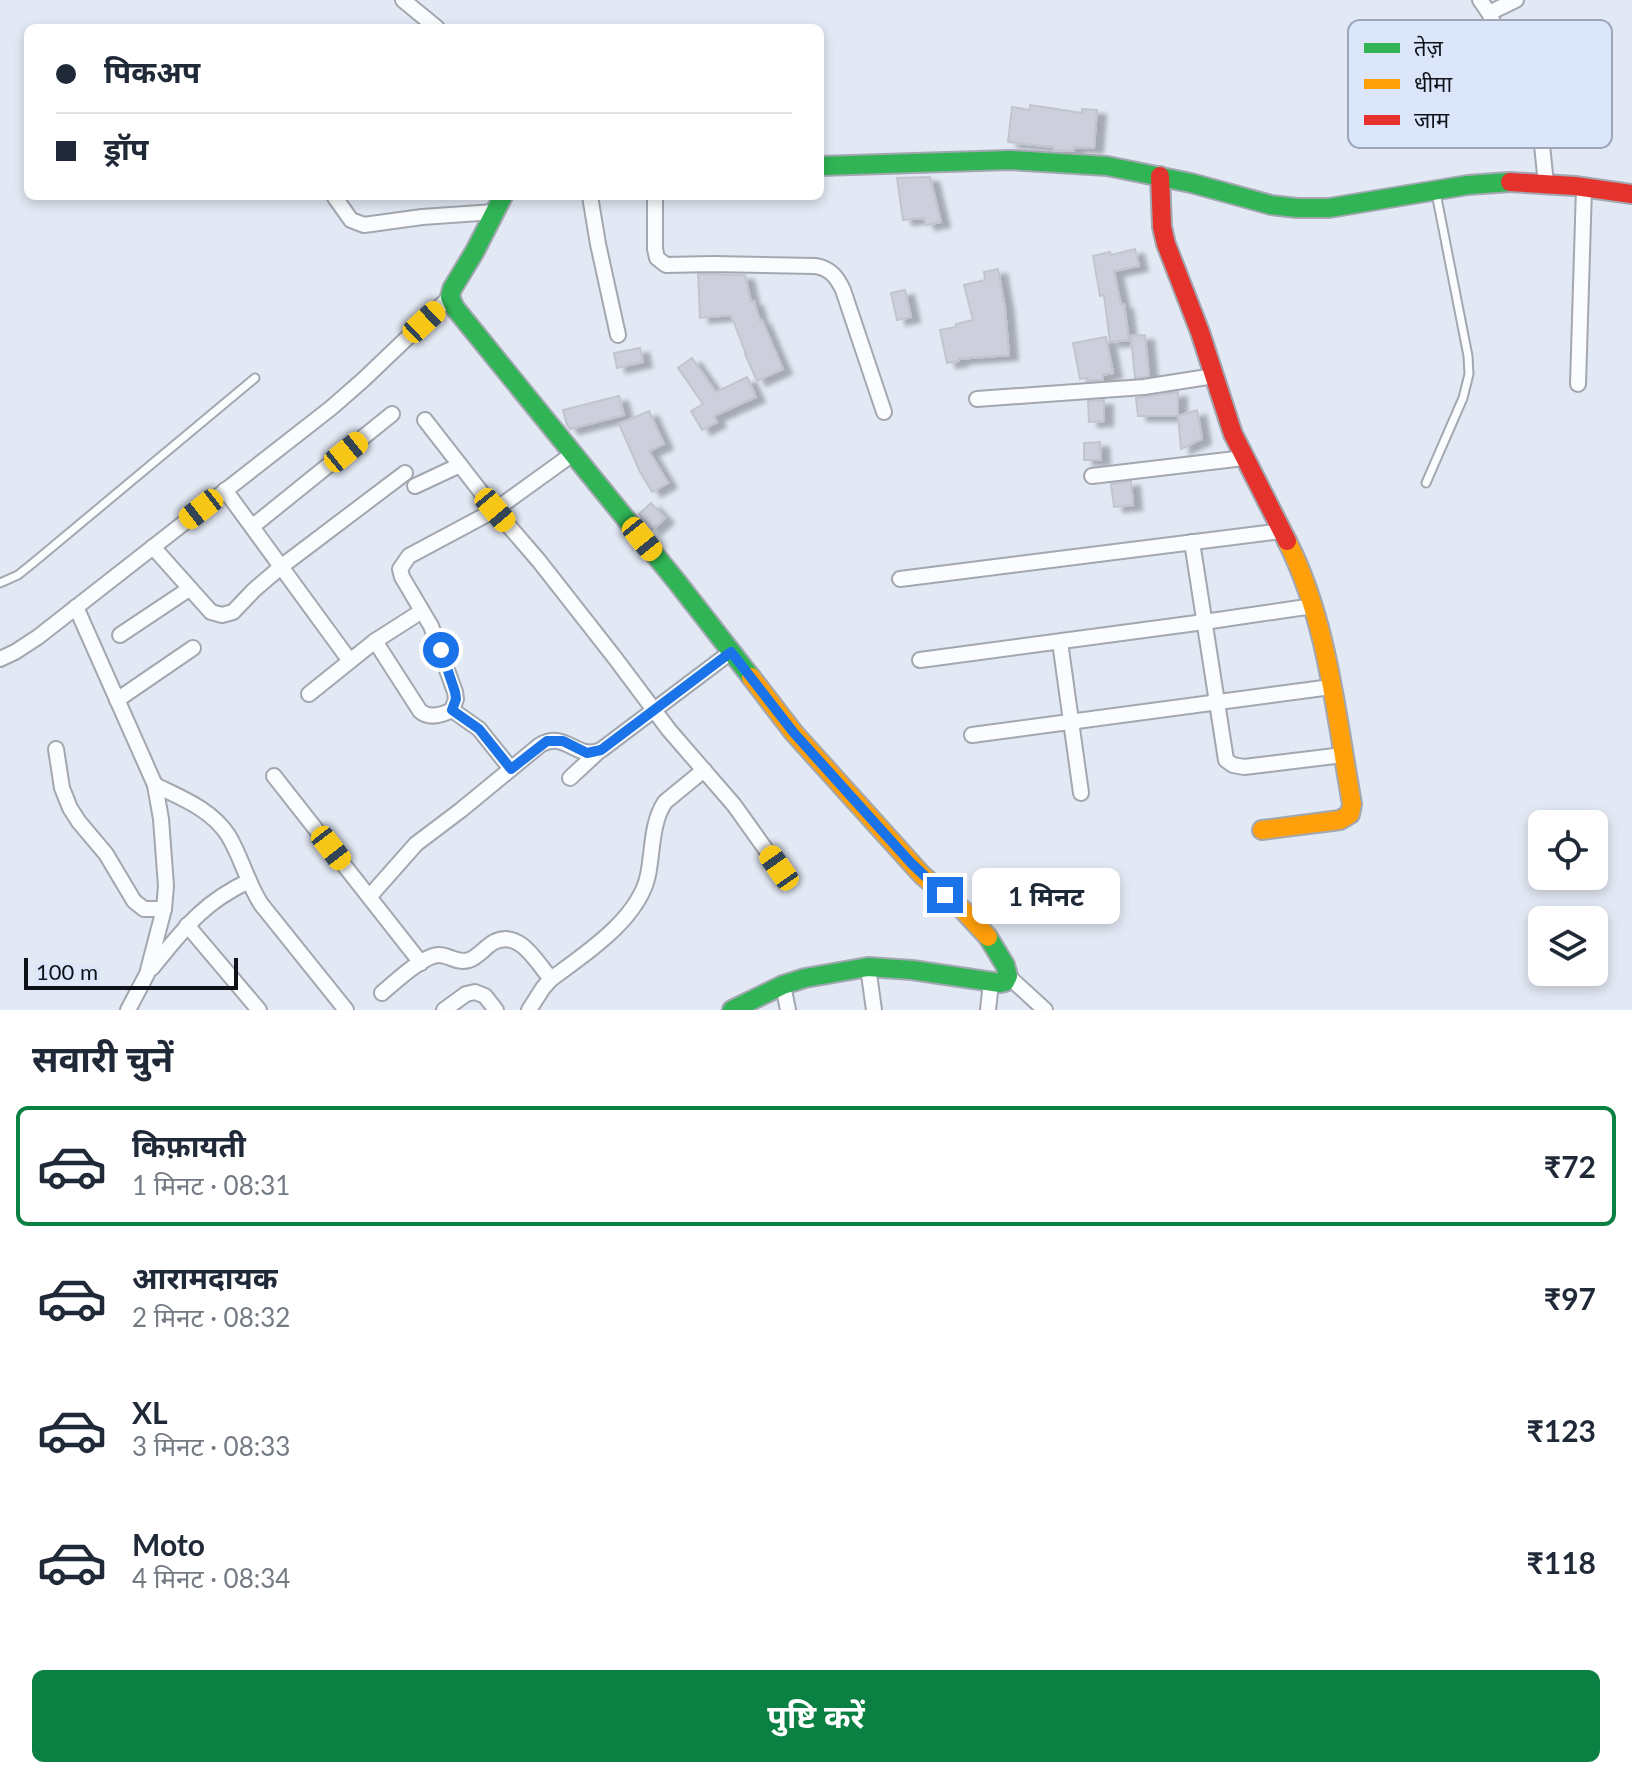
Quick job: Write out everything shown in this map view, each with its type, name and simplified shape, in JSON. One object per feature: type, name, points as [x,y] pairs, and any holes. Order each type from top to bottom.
[{"type":"street","points":[[403,0],[432,24]]},
{"type":"street","points":[[1484,6],[1516,0]]},
{"type":"street","points":[[1542,148],[1546,184]]},
{"type":"street","points":[[824,166],[1010,160],[1107,166],[1191,183],[1271,205],[1297,208],[1329,208],[1468,185],[1509,182],[1632,194]]},
{"type":"street","points":[[1160,176],[1162,227],[1166,244],[1233,434],[1296,559],[1313,606],[1352,804],[1350,814],[1340,820],[1262,830]]},
{"type":"street","points":[[1578,384],[1584,188]]},
{"type":"street","points":[[337,200],[351,220],[359,225],[498,204]]},
{"type":"street","points":[[591,200],[618,335]]},
{"type":"street","points":[[655,200],[655,249],[657,258],[666,265],[815,266],[828,269],[836,276],[884,412]]},
{"type":"street","points":[[0,659],[38,637],[363,380],[450,297],[498,204]]},
{"type":"street","points":[[450,297],[455,308],[574,453],[794,733],[911,863],[991,940],[1005,965],[988,1010]]},
{"type":"street","points":[[977,399],[1144,387],[1214,376]]},
{"type":"street","points":[[253,526],[392,414]]},
{"type":"street","points":[[425,420],[654,710],[734,805],[779,868]]},
{"type":"street","points":[[452,710],[455,692],[436,638],[400,569],[409,556],[495,510],[574,453]]},
{"type":"street","points":[[1092,476],[1244,458]]},
{"type":"street","points":[[415,486],[460,465]]},
{"type":"street","points":[[153,547],[211,612],[228,614],[282,566],[405,473]]},
{"type":"street","points":[[225,490],[350,661]]},
{"type":"street","points":[[900,579],[1282,531]]},
{"type":"street","points":[[1192,542],[1224,755],[1229,763],[1244,767],[1343,755]]},
{"type":"street","points":[[120,635],[189,589]]},
{"type":"street","points":[[920,660],[1313,606]]},
{"type":"street","points":[[76,607],[155,785],[166,886],[164,909],[147,974]]},
{"type":"street","points":[[309,694],[375,641],[422,611]]},
{"type":"street","points":[[375,641],[423,714],[436,715],[452,710]]},
{"type":"street","points":[[1060,642],[1081,793]]},
{"type":"street","points":[[117,700],[193,648]]},
{"type":"street","points":[[570,778],[598,751],[731,652]]},
{"type":"street","points":[[972,735],[1331,687]]},
{"type":"street","points":[[452,710],[479,729],[511,769]]},
{"type":"street","points":[[370,896],[416,844],[547,741],[563,741],[587,753],[598,751]]},
{"type":"street","points":[[56,749],[62,788],[79,822],[106,854],[134,901],[144,909],[164,909]]},
{"type":"street","points":[[529,1010],[551,979],[625,918],[648,878],[660,809],[704,770]]},
{"type":"street","points":[[274,776],[421,963]]},
{"type":"street","points":[[155,785],[203,810],[227,833],[254,893],[268,914],[346,1010]]},
{"type":"street","points":[[128,1010],[147,974],[194,916],[222,895],[249,881]]},
{"type":"street","points":[[187,925],[259,1010]]},
{"type":"street","points":[[382,993],[421,963],[438,955],[466,961],[494,943],[511,939],[522,945],[551,979]]},
{"type":"street","points":[[868,967],[874,1010]]},
{"type":"street","points":[[732,1010],[783,985],[805,978],[868,967],[1000,979],[1038,1006]]},
{"type":"street","points":[[783,985],[788,1010]]},
{"type":"street","points":[[444,1010],[466,994],[475,992],[485,996],[496,1010]]},
{"type":"lane","points":[[1426,483],[1463,398],[1469,374],[1435,190]]},
{"type":"lane","points":[[0,583],[18,575],[33,563],[255,378]]},
{"type":"building","points":[[1030,105],[1082,113],[1082,109],[1097,110],[1094,148],[1053,150],[1053,147],[1008,142],[1012,107],[1030,110]]},
{"type":"building","points":[[930,177],[941,222],[926,225],[924,218],[903,220],[897,178]]},
{"type":"building","points":[[1135,249],[1139,266],[1114,271],[1121,305],[1124,304],[1129,340],[1110,342],[1104,295],[1100,296],[1093,256]]},
{"type":"building","points":[[998,269],[1009,355],[959,359],[947,363],[940,330],[973,320],[964,285],[985,280],[984,272]]},
{"type":"building","points":[[698,274],[745,275],[751,302],[754,301],[783,369],[757,381],[731,315],[700,318]]},
{"type":"building","points":[[905,290],[911,317],[897,320],[891,293]]},
{"type":"building","points":[[1145,335],[1149,376],[1135,378],[1131,336]]},
{"type":"building","points":[[1106,337],[1113,373],[1103,375],[1103,380],[1080,379],[1073,343]]},
{"type":"building","points":[[640,348],[643,362],[617,368],[614,353]]},
{"type":"building","points":[[692,358],[716,392],[747,377],[756,397],[714,416],[717,422],[702,430],[691,411],[703,404],[678,368]]},
{"type":"building","points":[[1178,392],[1178,416],[1138,416],[1136,398]]},
{"type":"building","points":[[619,396],[624,415],[570,429],[567,425],[563,410]]},
{"type":"building","points":[[1104,400],[1104,421],[1089,422],[1088,401]]},
{"type":"building","points":[[1197,410],[1202,439],[1181,449],[1178,416]]},
{"type":"building","points":[[649,411],[664,444],[649,451],[668,483],[652,492],[619,424]]},
{"type":"building","points":[[1100,442],[1101,460],[1084,460],[1084,443]]},
{"type":"building","points":[[1131,481],[1133,505],[1114,507],[1111,484]]},
{"type":"building","points":[[651,503],[665,518],[652,530],[639,514]]},
{"type":"traffic: fast","points":[[824,166],[1010,160],[1107,166],[1191,183],[1271,205],[1297,208],[1329,208],[1468,185],[1510,182]]},
{"type":"traffic: fast","points":[[501,200],[452,289],[450,297],[455,308],[751,677]]},
{"type":"traffic: fast","points":[[732,1010],[783,985],[805,978],[868,967],[1005,982],[1008,976],[1005,965],[988,937]]},
{"type":"traffic: slow","points":[[1262,830],[1340,820],[1350,814],[1352,804],[1321,637],[1301,572],[1287,541]]},
{"type":"traffic: slow","points":[[751,677],[794,733],[922,875],[963,910],[988,937]]},
{"type":"traffic: jam","points":[[1160,176],[1162,227],[1166,244],[1200,332],[1233,434],[1287,541]]},
{"type":"traffic: jam","points":[[1510,182],[1632,194]]},
{"type":"route","points":[[441,650],[455,692],[452,710],[479,729],[511,769],[547,741],[563,741],[587,753],[601,750],[731,652],[794,733],[922,875],[945,895]]}]
